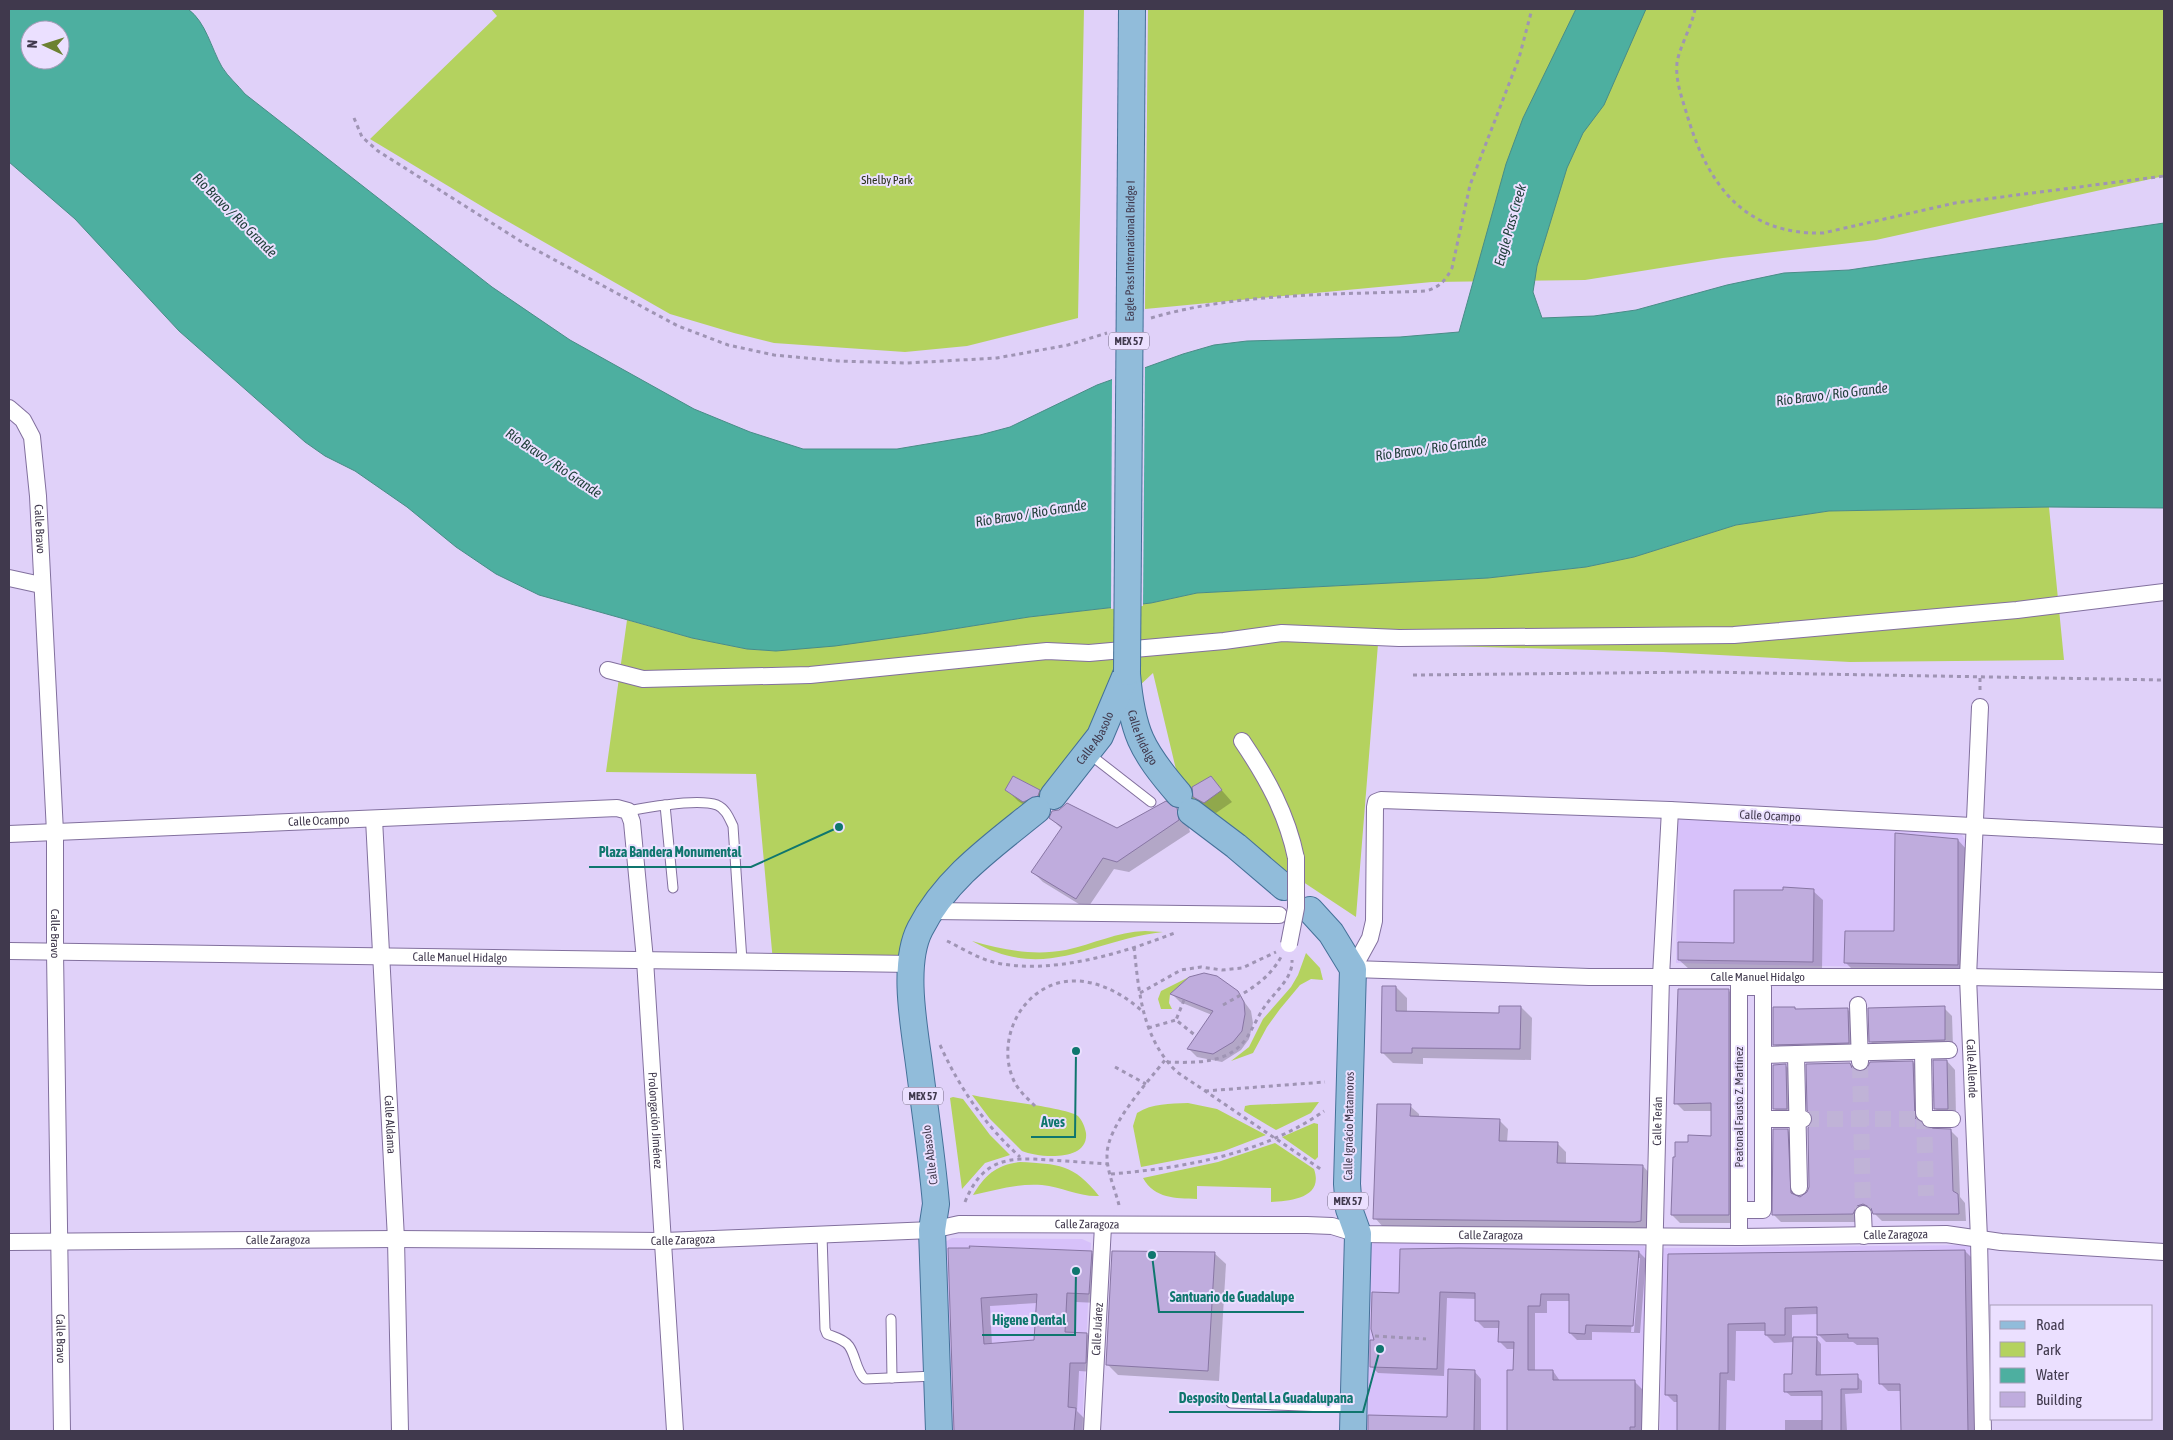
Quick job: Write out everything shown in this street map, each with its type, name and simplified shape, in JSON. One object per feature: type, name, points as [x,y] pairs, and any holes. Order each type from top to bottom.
[{"type":"main road","name":"Eagle Pass International Bridge I","points":[[1127,672],[1132,9]]},
{"type":"main road","name":"Calle Abasolo","points":[[939,1431],[932,1230],[936,1204],[915,1032],[912,964],[916,941],[930,911],[964,871],[1045,803],[1088,752],[1108,718],[1127,672]]},
{"type":"main road","name":"Calle Hidalgo","points":[[1127,672],[1133,723],[1156,768],[1185,803],[1284,887]]},
{"type":"main road","name":"Calle Ignácio Matamoros","points":[[1312,914],[1341,947],[1353,969],[1348,1190],[1349,1209],[1358,1234],[1354,1420]]},
{"type":"street","name":"Calle Bravo","points":[[9,408],[23,420],[32,437],[38,496],[41,585],[55,832],[58,1242],[62,1431]]},
{"type":"street","points":[[9,578],[41,585]]},
{"type":"street","points":[[608,670],[643,679],[810,675],[1047,651],[1089,653],[1224,641],[1282,633],[1399,638],[1734,635],[2017,610],[2164,592]]},
{"type":"street","name":"Calle Allende","points":[[1980,707],[1973,826],[1968,977],[1986,1360],[1982,1431]]},
{"type":"street","points":[[1242,741],[1273,792],[1291,836],[1296,858],[1296,908],[1289,944]]},
{"type":"street","name":"Calle Ocampo","points":[[1376,802],[1670,810],[2164,836]]},
{"type":"street","name":"Calle Ignácio Matamoros","points":[[1353,969],[1370,938],[1374,921],[1376,802]]},
{"type":"street","name":"Calle Ocampo","points":[[9,834],[617,808],[628,811]]},
{"type":"street","name":"Calle Terán","points":[[1650,1431],[1661,976],[1670,810]]},
{"type":"street","name":"Prolongación Jiménez","points":[[628,811],[632,822],[645,960],[664,1241],[674,1431]]},
{"type":"street","name":"Calle Aldama","points":[[374,819],[396,1239],[400,1431]]},
{"type":"street","points":[[930,911],[1279,915]]},
{"type":"street","name":"Calle Manuel Hidalgo","points":[[9,951],[912,964]]},
{"type":"street","name":"Calle Manuel Hidalgo","points":[[1353,969],[1590,977],[1661,976],[1739,982],[1968,977],[2164,981]]},
{"type":"street","points":[[1739,982],[1763,988],[1763,1210],[1739,1210]]},
{"type":"street","name":"Peatonal Fausto Z. Martínez","points":[[1739,982],[1739,1237]]},
{"type":"street","points":[[1858,1005],[1860,1057]]},
{"type":"street","points":[[1763,1055],[1796,1054],[1860,1057],[1949,1050]]},
{"type":"street","points":[[1923,1051],[1927,1116],[1952,1118]]},
{"type":"street","points":[[1796,1054],[1800,1119],[1799,1186]]},
{"type":"street","points":[[1763,1119],[1800,1119]]},
{"type":"street","points":[[1863,1214],[1864,1236]]},
{"type":"street","name":"Calle Zaragoza","points":[[9,1242],[396,1239],[664,1241],[932,1230],[959,1224],[1103,1226],[1307,1225],[1332,1226],[1358,1234],[1739,1237],[1946,1234],[1979,1239],[2164,1252]]},
{"type":"street","name":"Calle Juárez","points":[[1092,1431],[1103,1226]]},
{"type":"lane","points":[[1088,752],[1151,802]]},
{"type":"lane","points":[[628,811],[665,805],[707,803],[718,806],[727,813],[733,826],[742,961]]},
{"type":"lane","points":[[665,805],[673,888]]},
{"type":"lane","points":[[822,1235],[825,1329],[827,1334],[842,1340],[849,1346],[861,1376],[865,1379],[938,1376]]},
{"type":"lane","points":[[891,1319],[892,1378]]},
{"type":"lane","points":[[1231,1404],[1354,1420]]},
{"type":"path","points":[[1143,321],[1201,305],[1276,298],[1426,291],[1438,288],[1452,268],[1470,184],[1519,58],[1532,9]]},
{"type":"path","points":[[1695,9],[1677,61],[1677,76],[1693,134],[1706,167],[1726,195],[1741,209],[1760,222],[1782,230],[1804,234],[1823,233],[1955,203],[2164,176]]},
{"type":"path","points":[[354,118],[362,136],[378,151],[525,244],[678,326],[728,345],[774,355],[838,361],[907,363],[998,358],[1068,346],[1115,330]]},
{"type":"path","points":[[1413,675],[1704,672],[2164,680]]},
{"type":"path","points":[[947,941],[991,961],[1032,967],[1086,959],[1134,947],[1185,929]]},
{"type":"path","points":[[1139,993],[1181,970],[1191,968],[1232,970],[1250,965],[1289,944]]},
{"type":"path","points":[[1223,1005],[1249,991],[1269,975],[1289,944]]},
{"type":"path","points":[[1119,1205],[1107,1154],[1112,1135],[1146,1084],[1166,1061],[1207,1061],[1220,1058],[1239,1046],[1262,1009],[1290,974],[1292,964],[1289,944]]},
{"type":"path","points":[[1134,947],[1142,1011],[1148,1028],[1166,1061],[1204,1091],[1322,1170]]},
{"type":"path","points":[[1035,1106],[1015,1084],[1009,1067],[1008,1046],[1010,1028],[1030,1001],[1041,992],[1058,983],[1093,983],[1109,988],[1128,998],[1142,1011]]},
{"type":"path","points":[[1176,1020],[1184,1000]]},
{"type":"path","points":[[1148,1028],[1176,1020]]},
{"type":"path","points":[[1176,1020],[1196,1036]]},
{"type":"path","points":[[940,1045],[960,1086],[980,1116],[1020,1158]]},
{"type":"path","points":[[1115,1066],[1146,1084]]},
{"type":"path","points":[[1204,1091],[1325,1082]]},
{"type":"path","points":[[1111,1174],[1173,1167],[1246,1149],[1275,1137],[1324,1111]]},
{"type":"path","points":[[965,1202],[970,1189],[985,1170],[1005,1160],[1020,1158],[1108,1164]]},
{"type":"path","points":[[1370,1336],[1426,1339]]},
{"type":"shaded area","points":[[1680,815],[1960,832],[1966,841],[1965,969],[1676,963],[1678,822]]},
{"type":"shaded area","points":[[952,1238],[1082,1239],[1091,1243],[1082,1431],[949,1431],[945,1242]]},
{"type":"shaded area","points":[[1379,1242],[1644,1246],[1648,1256],[1642,1431],[1362,1431],[1371,1244]]},
{"type":"shaded area","points":[[1971,1245],[1975,1431],[1660,1431],[1662,1250],[1664,1248]]},
{"type":"green space","name":"Shelby Park","points":[[491,9],[1084,9],[1078,318],[967,346],[905,352],[774,343],[670,314],[493,213],[370,139],[497,16]]},
{"type":"green space","points":[[1148,9],[2164,9],[2164,176],[1876,240],[1723,258],[1585,280],[1432,282],[1145,309]]},
{"type":"green space","points":[[2049,507],[2064,660],[1850,662],[1663,652],[1378,644],[1356,917],[1184,803],[1153,673],[1120,704],[1105,742],[932,904],[914,964],[773,962],[756,774],[606,772],[627,620],[692,638],[747,649],[776,651],[928,633],[1029,617],[1151,603],[1197,593],[1488,578],[1586,567],[1634,557],[1736,525],[1829,511]]},
{"type":"green space","points":[[1145,931],[1163,932],[1137,936],[1068,955],[1046,959],[1023,958],[998,953],[972,941],[1019,951],[1054,952],[1076,948],[1125,934]]},
{"type":"green space","points":[[1306,953],[1320,968],[1323,980],[1311,979],[1300,985],[1267,1027],[1253,1053],[1231,1061],[1249,1047],[1263,1019],[1291,987],[1298,975]]},
{"type":"green space","points":[[1189,977],[1170,994],[1169,1003],[1172,1009],[1161,1009],[1158,999],[1161,991]]},
{"type":"green space","points":[[972,1095],[1071,1113],[1078,1116],[1083,1124],[1086,1133],[1085,1142],[1080,1149],[1062,1156],[1040,1155],[1022,1151],[990,1119]]},
{"type":"green space","points":[[950,1098],[963,1099],[990,1135],[1010,1155],[985,1163],[962,1189]]},
{"type":"green space","points":[[1319,1102],[1311,1113],[1276,1130],[1244,1111],[1245,1106],[1250,1105]]},
{"type":"green space","points":[[1188,1103],[1217,1109],[1266,1135],[1224,1151],[1141,1167],[1133,1126],[1137,1113],[1155,1106]]},
{"type":"green space","points":[[1314,1123],[1318,1124],[1318,1157],[1315,1160],[1282,1137]]},
{"type":"green space","points":[[1275,1143],[1314,1169],[1316,1179],[1314,1186],[1304,1196],[1296,1199],[1271,1202],[1271,1188],[1197,1186],[1197,1199],[1173,1197],[1153,1190],[1143,1178],[1218,1162]]},
{"type":"green space","points":[[1012,1163],[1055,1165],[1064,1168],[1081,1177],[1099,1196],[1084,1195],[1042,1185],[1007,1187],[973,1195],[992,1172]]},
{"type":"water","points":[[9,9],[188,9],[204,28],[224,71],[245,94],[492,287],[570,340],[694,409],[750,432],[803,449],[897,449],[980,435],[1010,427],[1097,385],[1183,354],[1214,345],[1247,341],[1400,337],[1459,332],[1506,164],[1523,118],[1576,9],[1646,9],[1604,105],[1583,133],[1567,168],[1537,266],[1533,292],[1542,318],[1594,316],[1636,310],[1727,285],[1784,273],[1849,270],[2164,223],[2164,508],[2049,507],[1829,511],[1736,525],[1634,557],[1586,567],[1488,578],[1197,593],[1151,603],[1029,617],[835,646],[776,651],[747,649],[692,638],[539,595],[496,574],[456,547],[407,507],[355,471],[325,456],[305,442],[179,331],[75,219],[9,162]]},
{"type":"pier","points":[[1145,365],[1143,606],[1111,609],[1112,377]]},
{"type":"building","points":[[1013,776],[1040,790],[1038,796],[1023,802],[1005,790]]},
{"type":"building","points":[[1211,776],[1222,790],[1204,803],[1193,797],[1192,787]]},
{"type":"building","points":[[1166,801],[1177,808],[1179,820],[1117,862],[1103,858],[1076,899],[1031,872],[1062,827],[1049,818],[1052,811],[1059,810],[1067,803],[1117,828]]},
{"type":"building","points":[[1895,833],[1958,839],[1958,965],[1844,963],[1845,931],[1894,931]]},
{"type":"building","points":[[1783,887],[1814,889],[1813,962],[1678,960],[1678,942],[1734,943],[1734,890],[1783,890]]},
{"type":"building","points":[[1204,973],[1217,976],[1238,991],[1244,1002],[1245,1014],[1242,1031],[1233,1042],[1213,1054],[1187,1049],[1213,1011],[1170,994],[1189,977]]},
{"type":"building","points":[[1382,986],[1396,986],[1396,1011],[1499,1013],[1499,1006],[1521,1006],[1520,1049],[1412,1048],[1412,1053],[1381,1053]]},
{"type":"building","points":[[1678,989],[1729,989],[1729,1215],[1671,1215],[1675,1142],[1688,1142],[1688,1135],[1711,1136],[1711,1103],[1674,1104]]},
{"type":"building","points":[[1945,1006],[1945,1040],[1869,1042],[1868,1008]]},
{"type":"building","points":[[1773,1007],[1795,1007],[1795,1009],[1848,1008],[1849,1043],[1773,1045]]},
{"type":"building","points":[[1933,1060],[1947,1060],[1948,1109],[1934,1109]]},
{"type":"building","points":[[1913,1061],[1915,1118],[1925,1128],[1951,1129],[1953,1191],[1958,1194],[1959,1214],[1873,1214],[1871,1208],[1863,1204],[1857,1206],[1853,1214],[1772,1215],[1773,1129],[1788,1129],[1791,1193],[1800,1197],[1807,1192],[1809,1187],[1808,1128],[1813,1119],[1807,1110],[1806,1064],[1850,1063],[1852,1068],[1860,1072],[1866,1070],[1870,1062]]},
{"type":"building","points":[[1786,1064],[1787,1109],[1773,1109],[1773,1065]]},
{"type":"building","points":[[1377,1104],[1411,1104],[1410,1116],[1500,1119],[1499,1141],[1558,1142],[1557,1163],[1643,1165],[1641,1221],[1373,1219]]},
{"type":"building","points":[[969,1246],[1092,1251],[1089,1294],[1067,1293],[1065,1332],[1087,1333],[1086,1363],[1070,1363],[1068,1407],[1076,1408],[1074,1431],[954,1431],[948,1248],[970,1248]],"holes":[[[1037,1294],[1034,1340],[984,1344],[981,1298]]]},
{"type":"building","points":[[1400,1249],[1639,1251],[1633,1326],[1586,1325],[1585,1334],[1569,1333],[1569,1294],[1541,1294],[1540,1306],[1528,1306],[1528,1370],[1553,1370],[1553,1380],[1635,1380],[1635,1427],[1630,1427],[1630,1431],[1507,1431],[1507,1370],[1513,1370],[1514,1342],[1498,1342],[1499,1321],[1475,1321],[1475,1293],[1440,1292],[1437,1369],[1370,1367],[1370,1340],[1374,1340],[1371,1329],[1372,1292],[1399,1293]]},
{"type":"building","points":[[1965,1250],[1968,1431],[1901,1431],[1900,1384],[1879,1384],[1878,1338],[1848,1338],[1848,1334],[1817,1335],[1817,1307],[1785,1308],[1785,1335],[1765,1335],[1765,1323],[1728,1324],[1728,1373],[1720,1373],[1719,1431],[1677,1431],[1677,1395],[1665,1395],[1668,1254]]},
{"type":"building","points":[[1112,1251],[1215,1252],[1208,1371],[1106,1365]]},
{"type":"building","points":[[1793,1337],[1817,1337],[1816,1375],[1858,1374],[1858,1389],[1841,1389],[1841,1431],[1822,1431],[1822,1391],[1784,1392],[1784,1374],[1792,1374]]},
{"type":"building","points":[[1448,1369],[1475,1370],[1474,1431],[1368,1431],[1368,1415],[1447,1417]]},
{"type":"tunnel","points":[[1860,1062],[1863,1214]]},
{"type":"tunnel","points":[[1924,1113],[1926,1196]]},
{"type":"tunnel","points":[[1803,1119],[1930,1119]]},
{"type":"place","name":"Plaza Bandera Monumental","points":[[839,827]]},
{"type":"place","name":"Aves","points":[[1076,1051]]},
{"type":"place","name":"Santuario de Guadalupe","points":[[1152,1255]]},
{"type":"place","name":"Higene Dental","points":[[1076,1271]]},
{"type":"place","name":"Desposito Dental La Guadalupana","points":[[1380,1349]]},
{"type":"water label","name":"Río Bravo / Rio Grande","points":[[235,215]]},
{"type":"water label","name":"Eagle Pass Creek","points":[[1510,225]]},
{"type":"water label","name":"Río Bravo / Rio Grande","points":[[1832,394]]},
{"type":"water label","name":"Río Bravo / Rio Grande","points":[[1431,448]]},
{"type":"water label","name":"Río Bravo / Rio Grande","points":[[554,463]]},
{"type":"water label","name":"Río Bravo / Rio Grande","points":[[1031,513]]}]
